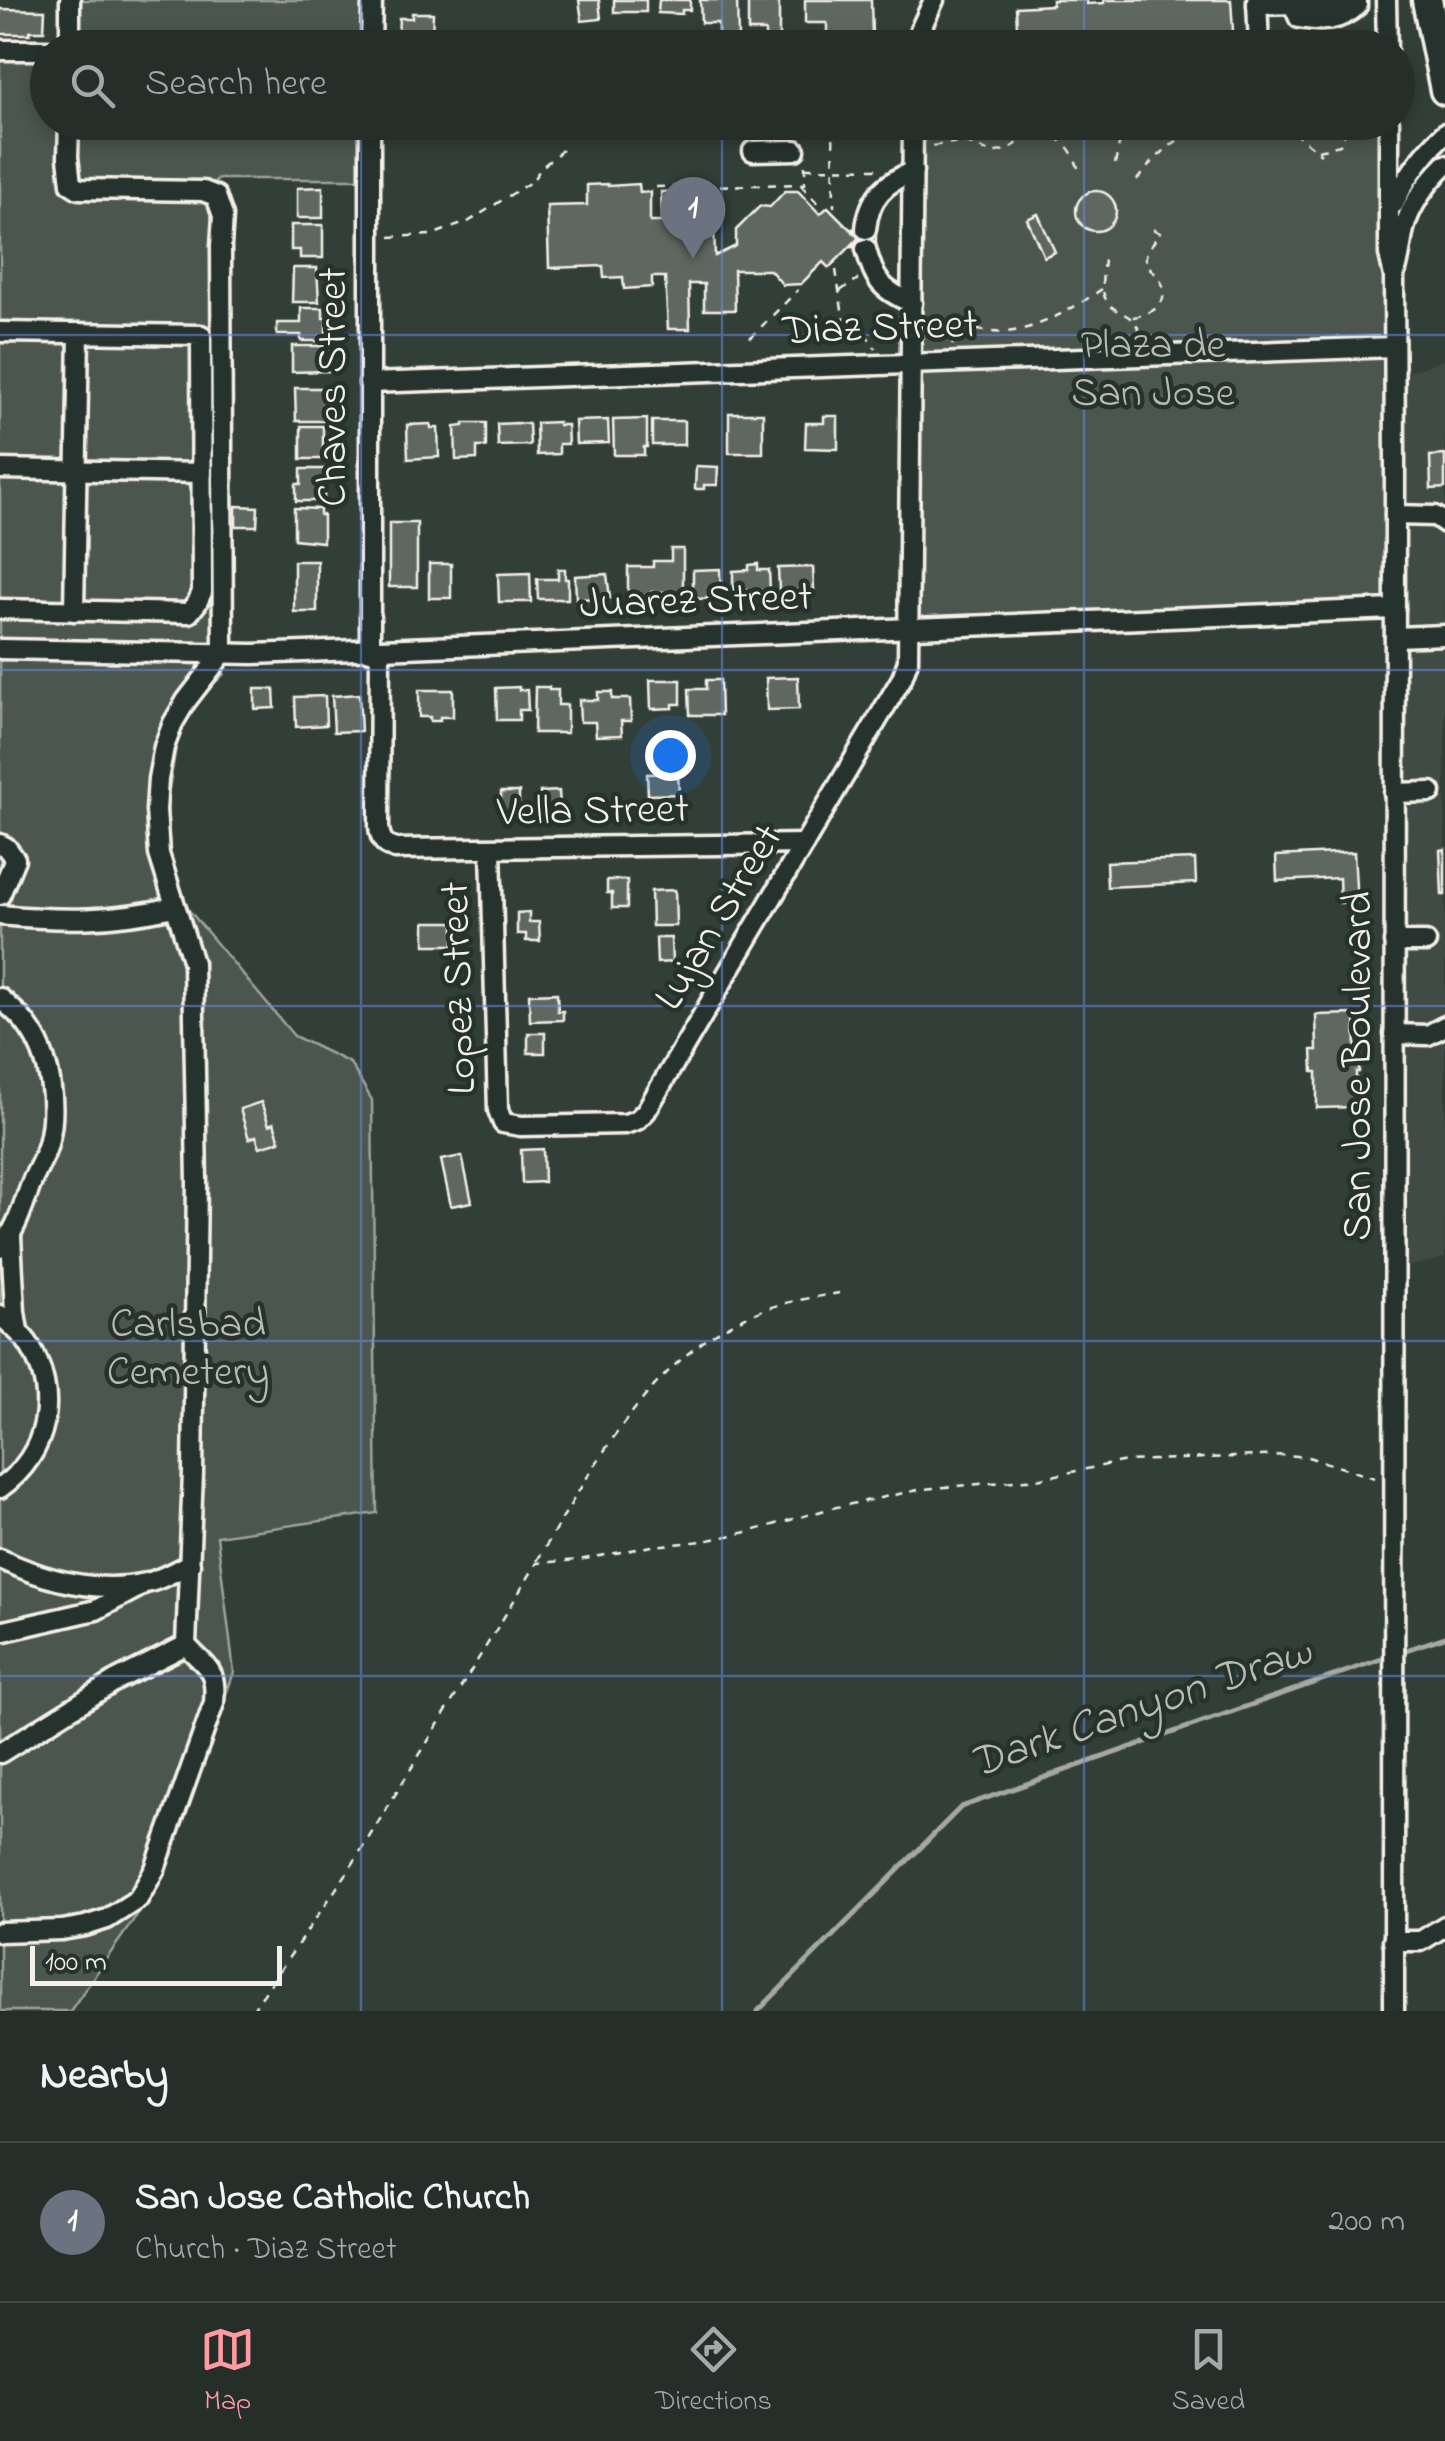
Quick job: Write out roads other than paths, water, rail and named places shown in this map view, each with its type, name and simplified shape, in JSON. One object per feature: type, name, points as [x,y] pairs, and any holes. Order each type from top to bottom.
[{"type":"highway","points":[[1427,0],[1445,90]]},
{"type":"street","points":[[70,0],[70,30]]},
{"type":"street","points":[[371,30],[372,0]]},
{"type":"street","points":[[920,30],[934,0]]},
{"type":"street","points":[[1258,30],[1257,2],[1339,0]]},
{"type":"street","points":[[1291,2],[1300,18],[1319,22],[1346,17],[1357,6],[1356,0]]},
{"type":"street","points":[[1386,0],[1387,30]]},
{"type":"street","points":[[0,50],[30,50]]},
{"type":"street","points":[[1389,213],[1402,184],[1445,133]]},
{"type":"street","points":[[68,140],[71,184],[79,189],[212,193],[223,216],[223,653],[186,700],[164,747],[156,810],[159,854],[193,963],[197,1182],[186,1645]]},
{"type":"street","name":"Chaves Street","points":[[370,140],[369,383],[379,826],[384,843]]},
{"type":"street","name":"Lujan Street","points":[[503,1123],[625,1124],[646,1111],[902,678],[908,661],[909,628],[913,140]]},
{"type":"street","name":"San Jose Boulevard","points":[[1389,140],[1395,515],[1394,2011]]},
{"type":"street","points":[[753,151],[801,147]]},
{"type":"street","points":[[1394,276],[1413,205],[1445,164]]},
{"type":"street","points":[[866,229],[873,204],[884,186],[913,172]]},
{"type":"street","points":[[866,248],[871,270],[880,285],[912,302]]},
{"type":"street","points":[[0,332],[202,335],[202,592],[197,603],[189,612],[0,609]]},
{"type":"street","points":[[74,610],[79,333]]},
{"type":"street","name":"Diaz Street","points":[[369,383],[1394,347]]},
{"type":"street","points":[[0,469],[202,473]]},
{"type":"street","points":[[1395,515],[1435,516],[1445,523]]},
{"type":"street","name":"Juarez Street","points":[[0,649],[223,653],[375,650],[1394,610]]},
{"type":"street","points":[[1394,638],[1445,635]]},
{"type":"street","points":[[1394,793],[1431,792]]},
{"type":"street","name":"Vella Street","points":[[384,843],[395,849],[804,844]]},
{"type":"street","points":[[0,844],[15,859],[0,894]]},
{"type":"street","name":"Lopez Street","points":[[491,849],[498,1110],[503,1123]]},
{"type":"street","points":[[0,916],[83,920],[133,916],[174,907]]},
{"type":"street","points":[[1394,942],[1426,942]]},
{"type":"street","points":[[0,998],[28,1025],[46,1067],[53,1097],[47,1148],[5,1243],[18,1333]]},
{"type":"street","points":[[1394,1034],[1428,1035],[1445,1026]]},
{"type":"street","points":[[0,1316],[26,1340],[40,1366],[48,1397],[48,1414],[29,1461],[0,1488]]},
{"type":"street","points":[[0,1559],[49,1579],[82,1585],[148,1583]]},
{"type":"street","points":[[0,1632],[96,1610],[190,1564]]},
{"type":"street","points":[[0,1753],[117,1680],[186,1645]]},
{"type":"street","points":[[0,1932],[62,1930],[107,1920],[138,1899],[147,1886],[214,1704],[213,1677],[206,1663],[186,1645]]},
{"type":"street","points":[[1393,1941],[1421,1941],[1445,1926]]},
{"type":"waterway","name":"Dark Canyon Draw","points":[[1400,1652],[1445,1637]]},
{"type":"waterway","name":"Dark Canyon Draw","points":[[758,2011],[961,1807],[1390,1656]]},
{"type":"place","name":"San Jose Catholic Church","points":[[693,259]]},
{"type":"park label","name":"Plaza de San Jose","points":[[1153,370]]},
{"type":"park label","name":"Carlsbad Cemetery","points":[[188,1349]]}]
